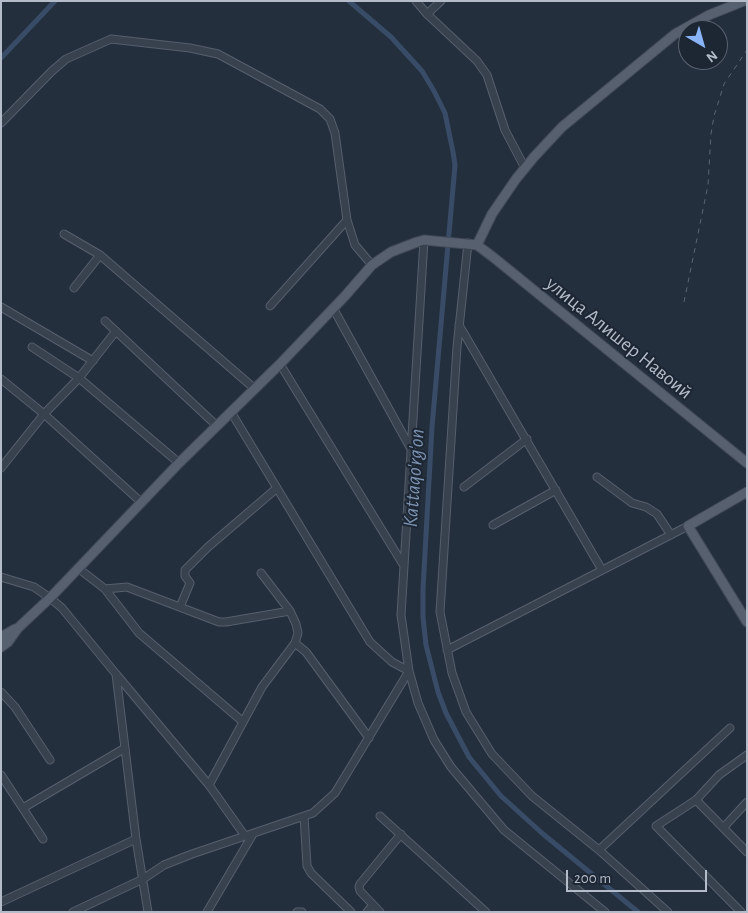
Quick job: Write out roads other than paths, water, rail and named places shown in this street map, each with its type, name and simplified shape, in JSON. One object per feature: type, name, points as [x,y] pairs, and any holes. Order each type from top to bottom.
[{"type":"main road","points":[[1,648],[18,628],[50,598],[141,502],[280,364],[372,265],[397,249],[424,240],[472,244],[525,168],[562,127],[658,46],[692,23],[744,1]]},
{"type":"main road","name":"улица Алишер Навоий","points":[[472,244],[493,257],[747,464]]},
{"type":"main road","points":[[747,492],[688,526],[747,622]]},
{"type":"main road","points":[[1,637],[18,628]]},
{"type":"street","points":[[416,1],[477,61],[487,75],[505,130],[525,168]]},
{"type":"street","points":[[428,14],[441,1]]},
{"type":"street","points":[[1,123],[66,59],[111,39],[190,48],[218,54],[320,109],[330,118],[335,133],[347,220],[355,245],[372,265]]},
{"type":"street","points":[[270,306],[347,220]]},
{"type":"street","points":[[64,234],[100,255],[254,389]]},
{"type":"street","points":[[424,240],[401,615],[409,670],[418,703],[434,740],[451,767],[504,830],[605,912]]},
{"type":"street","points":[[472,244],[459,325],[450,479],[444,526],[440,612],[452,673],[466,712],[492,754],[532,796],[599,850],[668,912]]},
{"type":"street","points":[[74,288],[100,255]]},
{"type":"street","points":[[1,307],[93,361]]},
{"type":"street","points":[[333,308],[411,450]]},
{"type":"street","points":[[106,321],[217,426]]},
{"type":"street","points":[[459,325],[602,570]]},
{"type":"street","points":[[1,468],[44,414],[79,378],[116,331]]},
{"type":"street","points":[[32,347],[79,378],[179,464]]},
{"type":"street","points":[[280,364],[404,567]]},
{"type":"street","points":[[1,379],[44,414],[141,502]]},
{"type":"street","points":[[231,412],[370,642],[392,662],[409,670]]},
{"type":"street","points":[[464,487],[527,439]]},
{"type":"street","points":[[597,477],[632,503],[646,506],[656,514],[671,535]]},
{"type":"street","points":[[180,607],[190,583],[185,576],[185,570],[208,547],[276,488]]},
{"type":"street","points":[[493,525],[556,490]]},
{"type":"street","points":[[447,650],[688,526]]},
{"type":"street","points":[[78,568],[105,589],[139,633],[242,721]]},
{"type":"street","points":[[209,785],[242,721],[262,687],[295,643],[298,633],[290,611],[261,573]]},
{"type":"street","points":[[1,577],[34,587],[62,608],[209,785],[245,836]]},
{"type":"street","points":[[105,589],[128,587],[219,622],[290,611]]},
{"type":"street","points":[[295,643],[306,652],[368,738]]},
{"type":"street","points":[[76,911],[143,879],[164,865],[313,814],[336,793],[409,670]]},
{"type":"street","points":[[116,674],[136,839],[148,912]]},
{"type":"street","points":[[1,692],[15,707],[50,760]]},
{"type":"street","points":[[599,850],[730,728]]},
{"type":"street","points":[[24,808],[125,748]]},
{"type":"street","points":[[741,912],[685,853],[656,826],[696,800],[719,775],[747,755]]},
{"type":"street","points":[[1,775],[43,839]]},
{"type":"street","points":[[696,800],[747,852]]},
{"type":"street","points":[[724,828],[747,802]]},
{"type":"street","points":[[304,816],[307,866],[311,873],[351,912]]},
{"type":"street","points":[[380,816],[486,912]]},
{"type":"street","points":[[207,912],[253,834]]},
{"type":"street","points":[[380,912],[360,891],[359,887],[400,834]]},
{"type":"street","points":[[1,902],[136,839]]},
{"type":"street","points":[[367,912],[373,905]]},
{"type":"street","points":[[297,912],[302,912]]},
{"type":"waterway","name":"Kattaqo'rg'on","points":[[1,58],[55,1]]},
{"type":"waterway","name":"Kattaqo'rg'on","points":[[349,1],[391,37],[422,71],[445,113],[455,165],[432,427],[423,589],[426,645],[438,692],[446,713],[469,757],[501,796],[543,834],[638,912]]},
{"type":"railway","points":[[684,302],[708,185],[714,116],[724,84],[747,50]]}]
